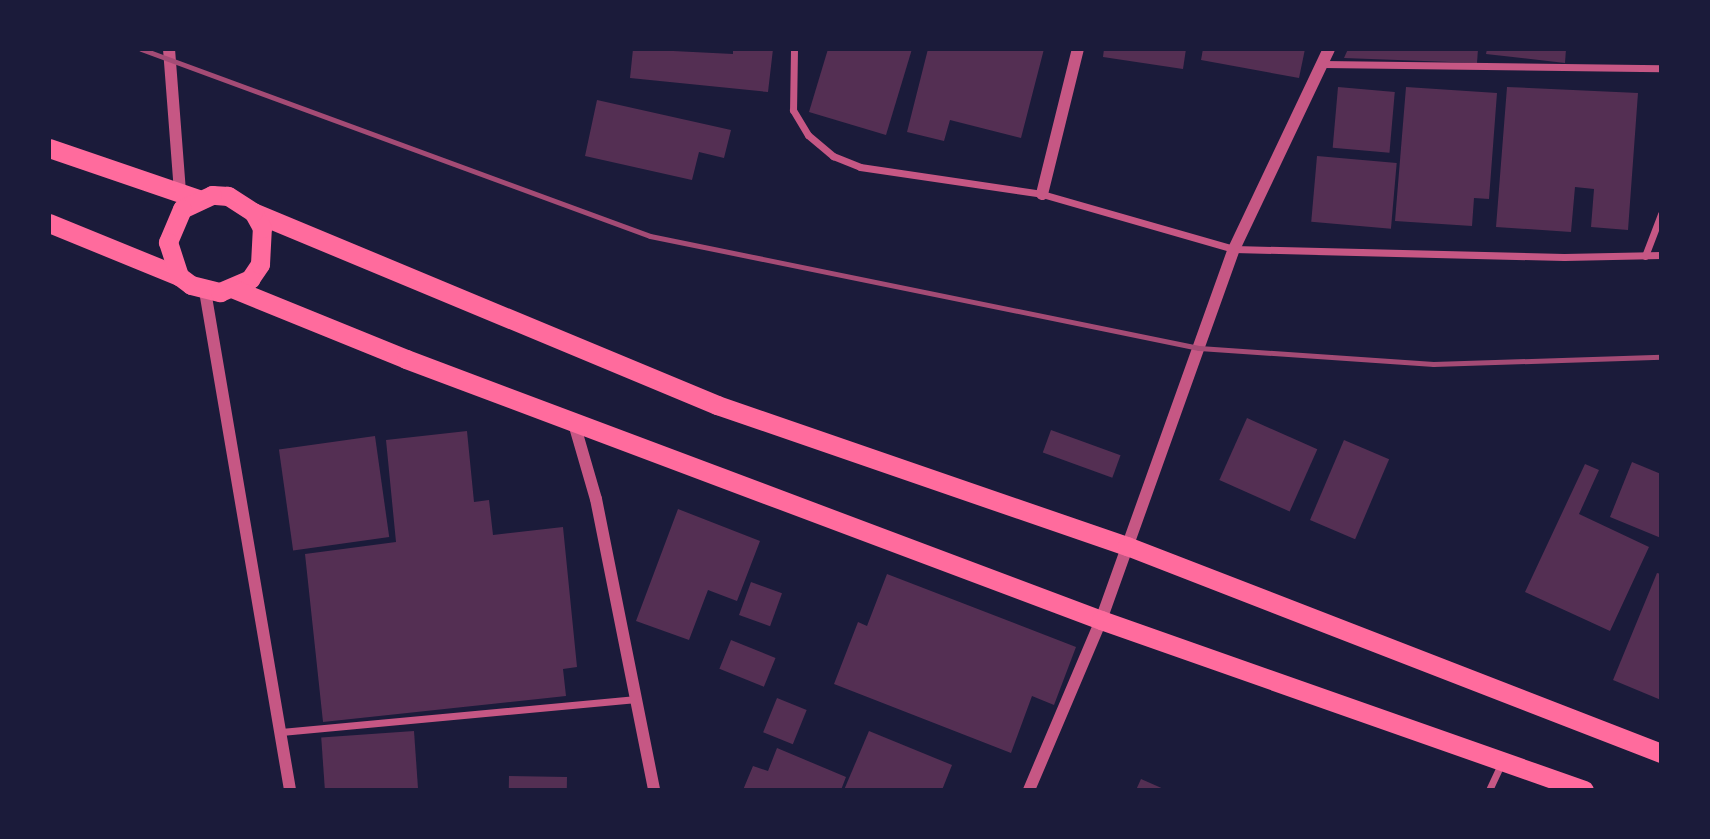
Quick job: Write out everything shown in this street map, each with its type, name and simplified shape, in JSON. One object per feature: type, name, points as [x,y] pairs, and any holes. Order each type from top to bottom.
[{"type":"highway","points":[[49,148],[189,196],[228,197],[253,212],[717,405],[1127,546],[1661,753]]},
{"type":"highway","points":[[179,276],[170,260],[168,242],[189,196]]},
{"type":"highway","points":[[234,289],[250,279],[262,255],[262,228],[253,212]]},
{"type":"highway","points":[[49,223],[179,276],[205,291],[234,289],[406,359],[573,419],[1101,620],[1584,790]]},
{"type":"street","points":[[169,49],[189,196]]},
{"type":"street","points":[[794,49],[793,110],[808,135],[833,156],[860,167],[1042,194],[1234,249],[1661,255]]},
{"type":"street","points":[[1042,194],[1078,49]]},
{"type":"street","points":[[1029,790],[1101,620],[1234,249],[1329,49]]},
{"type":"street","points":[[1323,64],[1661,68]]},
{"type":"street","points":[[1645,256],[1661,214]]},
{"type":"street","points":[[205,291],[290,790]]},
{"type":"street","points":[[573,419],[596,499],[654,790]]},
{"type":"street","points":[[281,733],[636,699]]},
{"type":"street","points":[[1489,790],[1502,761]]},
{"type":"building","points":[[633,49],[733,54],[733,49],[773,49],[768,92],[630,78]]},
{"type":"building","points":[[828,49],[912,49],[886,135],[809,112]]},
{"type":"building","points":[[928,49],[1044,49],[1021,138],[950,120],[944,141],[907,132]]},
{"type":"building","points":[[1104,49],[1186,49],[1183,69],[1103,57]]},
{"type":"building","points":[[1203,49],[1305,49],[1299,78],[1201,60]]},
{"type":"building","points":[[1348,49],[1478,49],[1477,63],[1344,58]]},
{"type":"building","points":[[1487,49],[1566,49],[1565,63],[1486,54]]},
{"type":"building","points":[[1338,87],[1395,92],[1389,153],[1333,148]]},
{"type":"building","points":[[1406,87],[1497,93],[1489,199],[1474,198],[1472,226],[1395,221]]},
{"type":"building","points":[[1507,87],[1638,93],[1628,230],[1591,227],[1594,189],[1575,187],[1571,232],[1496,227]]},
{"type":"building","points":[[597,100],[731,130],[724,158],[699,152],[692,180],[585,156]]},
{"type":"building","points":[[1317,156],[1397,163],[1391,229],[1311,222]]},
{"type":"building","points":[[1247,418],[1317,449],[1290,511],[1219,480]]},
{"type":"building","points":[[1051,430],[1121,455],[1112,478],[1043,453]]},
{"type":"building","points":[[467,431],[474,502],[489,500],[493,535],[563,527],[577,667],[563,669],[566,696],[323,722],[305,554],[396,542],[386,440]]},
{"type":"building","points":[[375,436],[389,537],[293,551],[279,449]]},
{"type":"building","points":[[1344,440],[1389,459],[1355,539],[1310,520]]},
{"type":"building","points":[[1632,462],[1661,474],[1661,538],[1610,517]]},
{"type":"building","points":[[1585,464],[1599,470],[1579,514],[1649,547],[1610,631],[1525,592]]},
{"type":"building","points":[[678,509],[760,541],[737,601],[708,590],[689,640],[636,621]]},
{"type":"building","points":[[1657,573],[1661,574],[1661,700],[1613,680]]},
{"type":"building","points":[[887,574],[1076,647],[1054,705],[1032,696],[1011,753],[834,684],[858,622],[867,626]]},
{"type":"building","points":[[751,582],[782,593],[770,626],[739,615]]},
{"type":"building","points":[[731,640],[776,658],[764,687],[719,669]]},
{"type":"building","points":[[777,698],[807,710],[793,744],[763,732]]},
{"type":"building","points":[[414,731],[418,790],[325,790],[321,737]]},
{"type":"building","points":[[869,731],[952,765],[942,790],[844,790]]},
{"type":"building","points":[[777,748],[846,777],[841,790],[743,790],[753,766],[768,771]]},
{"type":"building","points":[[509,776],[567,777],[567,790],[509,790]]},
{"type":"building","points":[[1141,779],[1166,790],[1136,790]]},
{"type":"railway","points":[[141,49],[650,236],[1199,348],[1433,364],[1661,357]]}]
